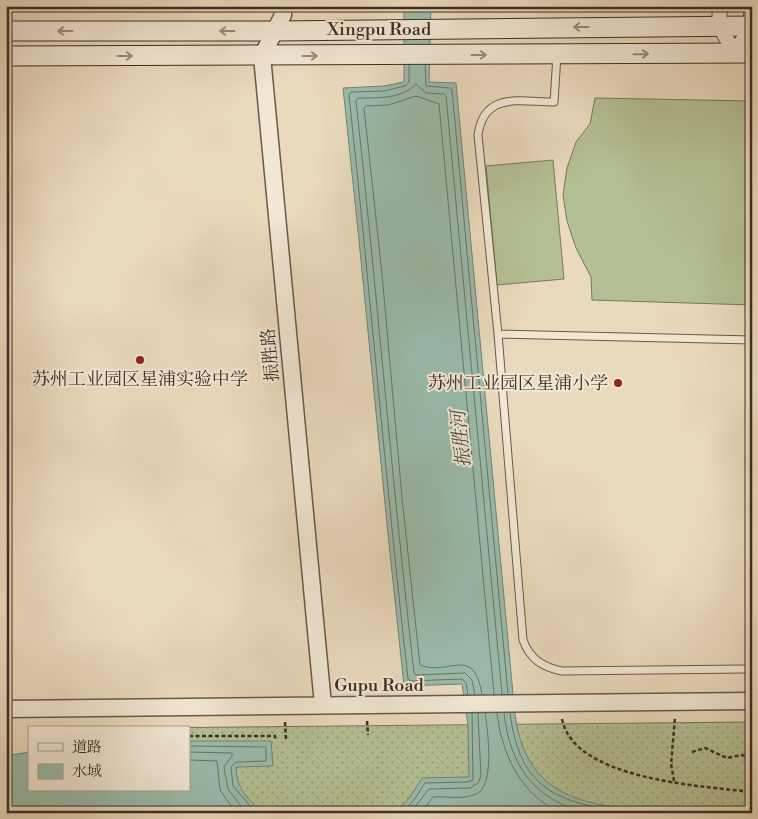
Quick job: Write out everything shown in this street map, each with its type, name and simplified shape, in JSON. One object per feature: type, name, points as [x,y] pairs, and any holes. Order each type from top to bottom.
[{"type":"main road","name":"Xingpu Road","points":[[6,31],[276,31],[404,28],[751,26]]},
{"type":"main road","name":"Xingpu Road","points":[[6,56],[430,56],[743,53]]},
{"type":"street","points":[[262,56],[283,15],[283,6]]},
{"type":"street","points":[[720,6],[719,26],[743,53]]},
{"type":"street","points":[[743,53],[751,26],[751,6]]},
{"type":"street","name":"振胜路","points":[[262,56],[323,706]]},
{"type":"street","name":"Gupu Road","points":[[6,709],[752,701]]},
{"type":"lane","points":[[557,55],[554,102],[498,103],[488,109],[480,121],[478,135],[498,334],[523,640],[528,653],[548,668],[562,671],[744,669]]},
{"type":"lane","points":[[498,334],[752,340]]},
{"type":"path","points":[[674,781],[671,764],[675,718]]},
{"type":"path","points":[[562,719],[569,738],[592,757],[621,770],[674,781],[752,792]]},
{"type":"path","points":[[367,721],[368,735]]},
{"type":"path","points":[[285,722],[286,741]]},
{"type":"path","points":[[190,736],[275,736],[275,741]]},
{"type":"path","points":[[692,752],[705,748],[727,758],[742,755],[752,757]]},
{"type":"shaded area","points":[[595,98],[752,101],[752,305],[592,300],[591,277],[576,248],[567,221],[563,195],[567,168],[576,142],[590,124]]},
{"type":"shaded area","points":[[553,160],[564,279],[497,285],[486,166]]},
{"type":"shaded area","points":[[752,722],[752,813],[130,813],[184,792],[190,792],[190,727]]},
{"type":"water","name":"振胜河","points":[[404,6],[431,6],[429,82],[456,83],[513,699],[520,739],[534,767],[548,782],[565,793],[584,801],[669,813],[395,813],[410,797],[422,778],[469,777],[468,725],[462,684],[404,686],[343,88],[384,86],[404,82]]},
{"type":"water","points":[[190,741],[271,741],[273,766],[236,767],[238,781],[244,793],[264,813],[6,813],[6,756],[28,752],[28,792],[190,792]]},
{"type":"place","name":"苏州工业园区星浦实验中学","points":[[140,360]]},
{"type":"place","name":"苏州工业园区星浦小学","points":[[618,383]]}]
